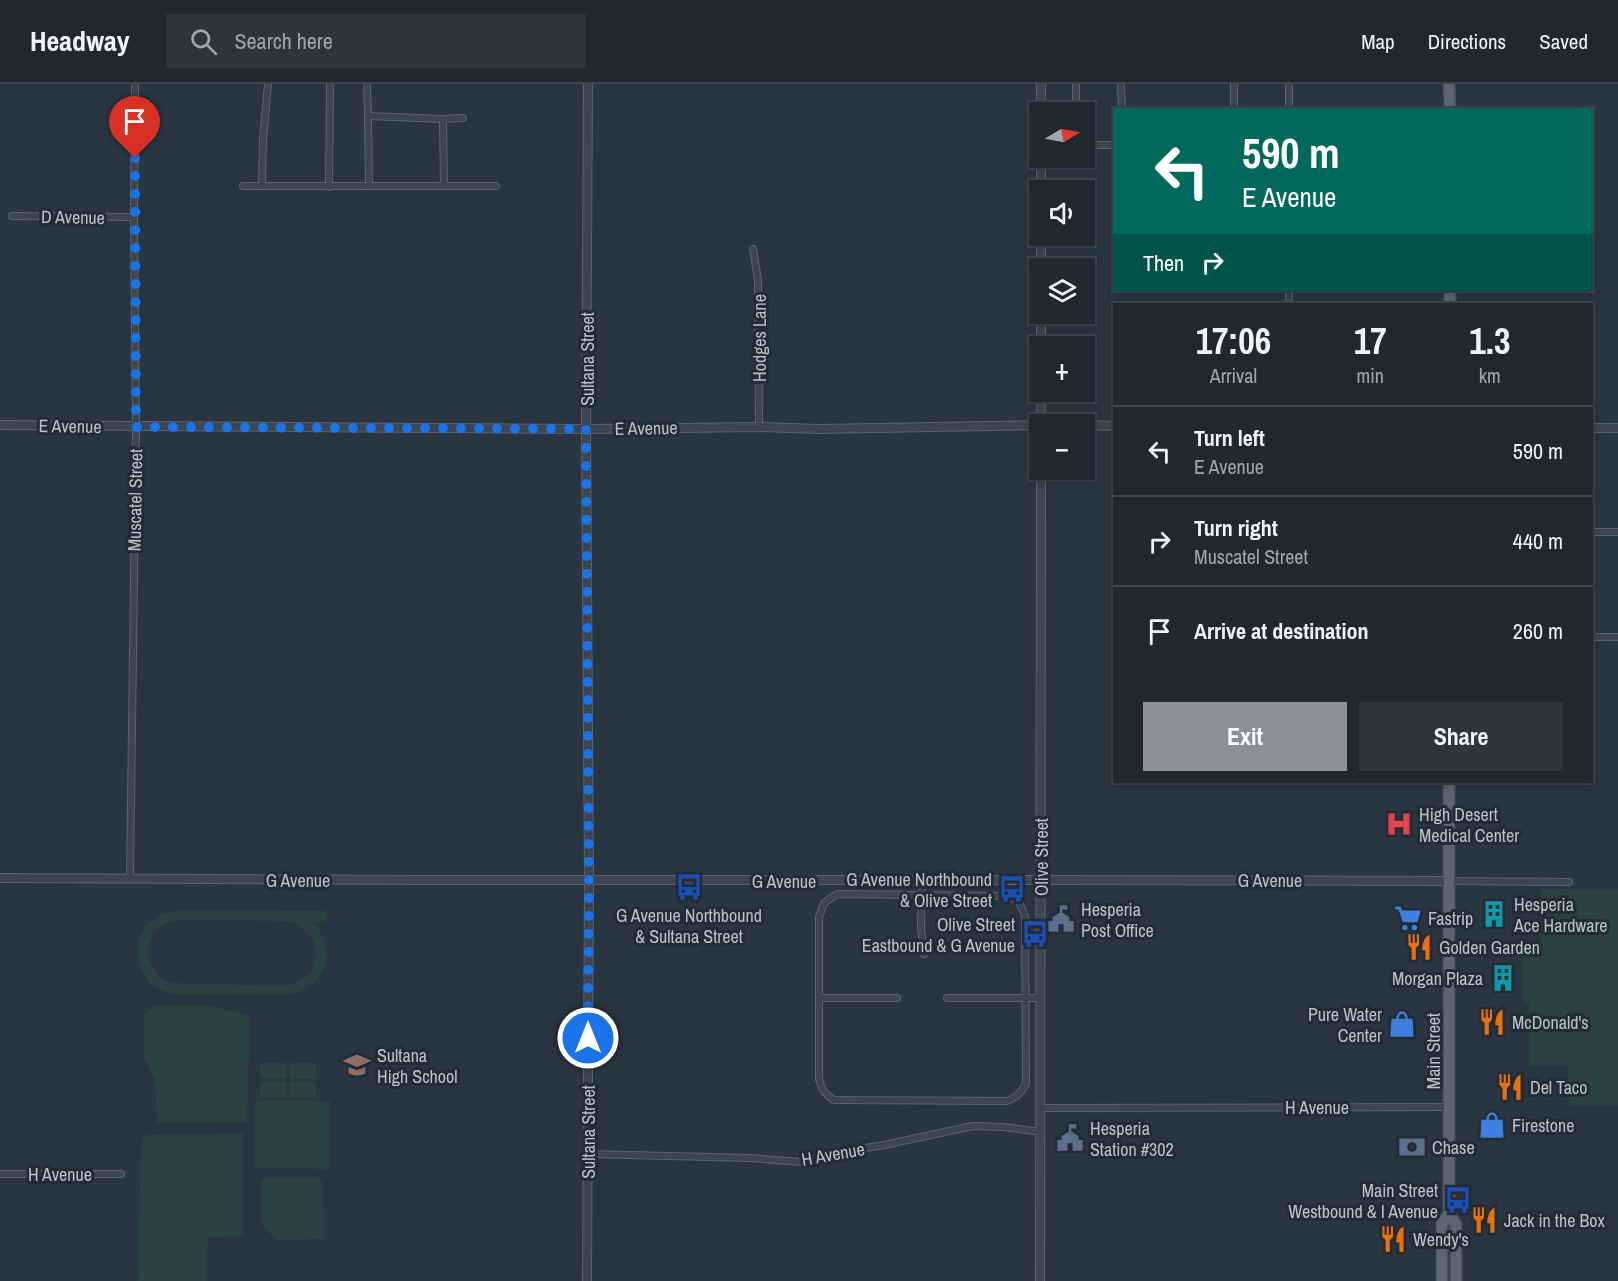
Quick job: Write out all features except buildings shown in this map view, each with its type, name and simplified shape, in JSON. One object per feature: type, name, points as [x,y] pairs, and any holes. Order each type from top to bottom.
[{"type":"main road","points":[[1449,84],[1449,108]]},
{"type":"main road","name":"Main Street","points":[[1449,783],[1449,1214],[1456,1224],[1456,1281]]},
{"type":"main road","name":"Main Street","points":[[1442,1281],[1442,1223],[1449,1214]]},
{"type":"street","name":"Muscatel Street","points":[[130,879],[136,427],[135,84]]},
{"type":"street","points":[[262,186],[268,84]]},
{"type":"street","points":[[329,187],[330,84]]},
{"type":"street","points":[[368,84],[369,186]]},
{"type":"street","name":"Sultana Street","points":[[587,1281],[588,84]]},
{"type":"street","points":[[1041,84],[1041,102]]},
{"type":"street","points":[[1076,84],[1076,102]]},
{"type":"street","points":[[1121,84],[1122,108]]},
{"type":"street","points":[[1234,84],[1234,108]]},
{"type":"street","points":[[1289,84],[1289,108]]},
{"type":"street","points":[[368,116],[463,118]]},
{"type":"street","points":[[443,119],[444,186]]},
{"type":"street","points":[[1095,145],[1113,145]]},
{"type":"street","points":[[243,186],[496,186]]},
{"type":"street","name":"D Avenue","points":[[12,216],[134,217]]},
{"type":"street","name":"Hodges Lane","points":[[753,249],[759,280],[759,427]]},
{"type":"street","name":"E Avenue","points":[[0,425],[586,429],[759,427],[819,429],[1029,425]]},
{"type":"street","points":[[1095,425],[1113,426]]},
{"type":"street","points":[[1593,428],[1618,428]]},
{"type":"street","name":"Olive Street","points":[[1040,1281],[1041,480]]},
{"type":"street","points":[[1593,532],[1618,532]]},
{"type":"street","points":[[1593,637],[1618,637]]},
{"type":"street","name":"G Avenue","points":[[0,878],[1569,882]]},
{"type":"street","points":[[922,880],[921,929],[924,954]]},
{"type":"street","points":[[837,894],[1007,896],[1019,902],[1025,916],[1026,1084],[1022,1093],[1007,1101],[834,1100],[826,1096],[819,1079],[820,998],[819,916],[825,903],[837,894]]},
{"type":"street","points":[[820,998],[897,998]]},
{"type":"street","points":[[947,998],[1041,998]]},
{"type":"street","name":"H Avenue","points":[[1041,1108],[1449,1107]]},
{"type":"street","name":"H Avenue","points":[[588,1154],[750,1158],[802,1162],[834,1153],[972,1126],[1041,1132]]},
{"type":"street","name":"H Avenue","points":[[0,1174],[121,1174]]},
{"type":"green space","points":[[1541,889],[1618,890],[1618,1106],[1569,1106],[1568,1066],[1529,1066],[1529,1003],[1523,1002],[1523,951],[1541,951]]},
{"type":"green space","points":[[177,910],[326,911],[326,921],[313,922],[325,944],[325,966],[313,984],[290,995],[179,995],[163,991],[149,982],[142,970],[138,956],[139,941],[147,924],[159,916]],"holes":[[[180,920],[286,921],[299,926],[308,934],[314,943],[316,954],[314,964],[308,973],[299,981],[286,986],[170,983],[159,976],[152,967],[148,947],[151,937],[167,923]]]},
{"type":"green space","points":[[155,1005],[207,1005],[250,1016],[247,1123],[157,1123],[155,1080],[144,1056],[144,1015]]},
{"type":"green space","points":[[260,1063],[286,1063],[286,1078],[260,1078]]},
{"type":"green space","points":[[290,1063],[316,1063],[316,1079],[290,1079]]},
{"type":"green space","points":[[260,1082],[286,1082],[286,1097],[260,1097]]},
{"type":"green space","points":[[290,1082],[316,1082],[316,1097],[290,1097]]},
{"type":"green space","points":[[255,1101],[330,1101],[330,1169],[255,1168]]},
{"type":"green space","points":[[243,1133],[243,1236],[208,1238],[206,1281],[138,1281],[141,1139],[146,1135]]},
{"type":"green space","points":[[318,1177],[323,1184],[324,1239],[276,1240],[261,1223],[261,1178]]},
{"type":"place","name":"High Desert Medical Center","points":[[1399,824]]},
{"type":"place","name":"G Avenue Northbound & Sultana Street","points":[[689,887]]},
{"type":"place","name":"G Avenue Northbound & Olive Street","points":[[1012,889]]},
{"type":"place","name":"Hesperia Ace Hardware","points":[[1494,914]]},
{"type":"place","name":"Fastrip","points":[[1408,918]]},
{"type":"place","name":"Hesperia Post Office","points":[[1061,919]]},
{"type":"place","name":"Olive Street Eastbound & G Avenue","points":[[1035,934]]},
{"type":"place","name":"Golden Garden","points":[[1419,947]]},
{"type":"place","name":"Morgan Plaza","points":[[1503,978]]},
{"type":"place","name":"McDonald's","points":[[1492,1022]]},
{"type":"place","name":"Pure Water Center","points":[[1402,1024]]},
{"type":"place","name":"Sultana High School","points":[[357,1065]]},
{"type":"place","name":"Del Taco","points":[[1510,1087]]},
{"type":"place","name":"Firestone","points":[[1492,1125]]},
{"type":"place","name":"Hesperia Station #302","points":[[1070,1138]]},
{"type":"place","name":"Chase","points":[[1412,1147]]},
{"type":"place","name":"Main Street Westbound & I Avenue","points":[[1458,1200]]},
{"type":"place","name":"Jack in the Box","points":[[1484,1220]]},
{"type":"place","name":"Wendy's","points":[[1393,1239]]},
{"type":"route","points":[[135,158],[136,427],[586,429],[588,1038]]}]
